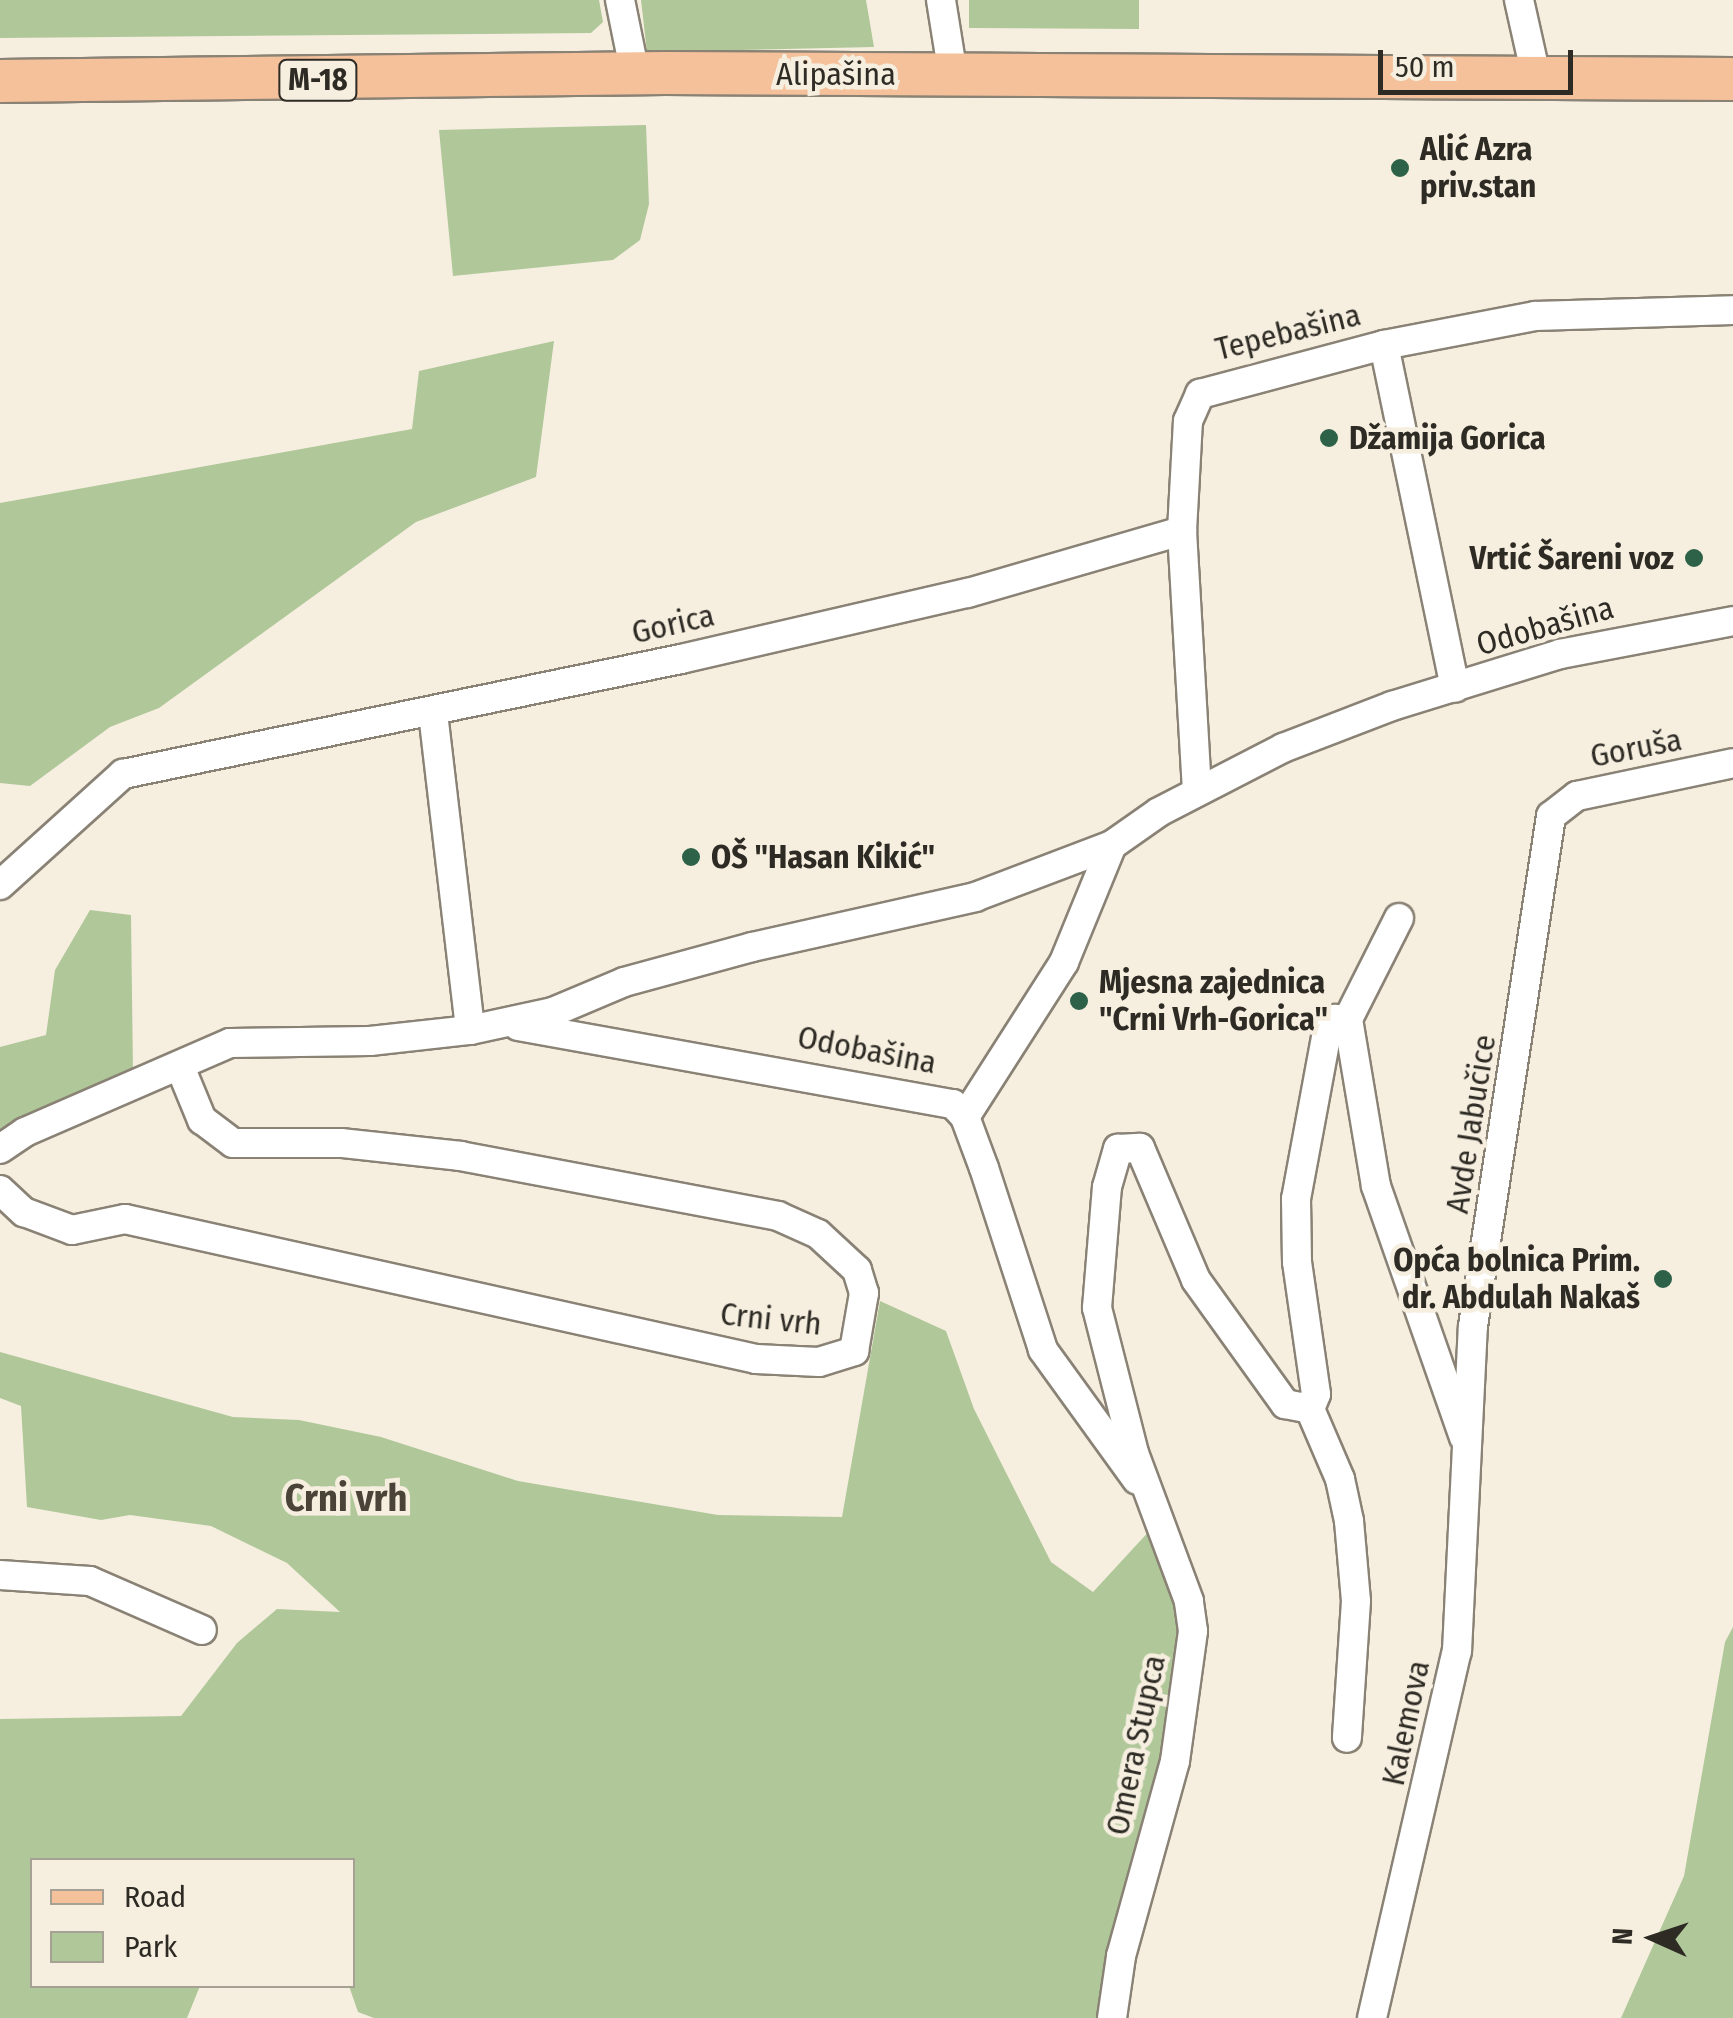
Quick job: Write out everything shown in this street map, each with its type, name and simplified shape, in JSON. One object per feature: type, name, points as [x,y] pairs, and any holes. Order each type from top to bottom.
[{"type":"main road","name":"Alipašina","points":[[1672,75],[1733,62]]},
{"type":"main road","name":"Alipašina","points":[[0,81],[635,74],[1672,75],[1733,79]]},
{"type":"street","points":[[620,0],[635,74]]},
{"type":"street","points":[[942,0],[953,75]]},
{"type":"street","points":[[1519,0],[1536,76]]},
{"type":"street","name":"Tepebašina","points":[[1197,791],[1182,532],[1188,421],[1200,394],[1384,345],[1535,316],[1733,310]]},
{"type":"street","points":[[1384,345],[1455,688]]},
{"type":"street","name":"Gorica","points":[[0,885],[123,774],[174,760],[434,712],[968,592],[1182,532]]},
{"type":"street","name":"Odobašina","points":[[0,1149],[25,1132],[181,1069],[230,1044],[370,1041],[502,1024],[752,947],[975,897],[1112,845],[1197,791],[1332,728],[1560,654],[1733,621]]},
{"type":"street","points":[[434,712],[470,1030]]},
{"type":"street","name":"Goruša","points":[[1556,808],[1577,796],[1733,763]]},
{"type":"street","name":"Avde Jabučice","points":[[1464,1437],[1473,1326],[1556,808]]},
{"type":"street","name":"Odobašina","points":[[502,1024],[920,1094],[954,1104],[965,1117],[1064,962],[1112,845]]},
{"type":"street","points":[[1398,918],[1348,1019],[1376,1186],[1464,1437]]},
{"type":"street","points":[[1347,1738],[1356,1602],[1349,1521],[1340,1479],[1310,1409],[1316,1394],[1297,1262],[1296,1200],[1328,1028],[1334,1019],[1348,1019]]},
{"type":"street","name":"Crni vrh","points":[[0,1190],[24,1212],[72,1230],[126,1218],[756,1358],[819,1362],[854,1352],[864,1293],[856,1270],[818,1234],[778,1216],[461,1156],[341,1142],[233,1143],[202,1120],[181,1069]]},
{"type":"street","name":"Omera Stupca","points":[[965,1117],[1044,1350],[1146,1491]]},
{"type":"street","name":"Omera Stupca","points":[[1112,2018],[1121,1956],[1176,1761],[1192,1658],[1188,1602],[1146,1491],[1097,1308],[1110,1167],[1118,1149],[1132,1145],[1145,1154],[1196,1280],[1285,1404],[1310,1409]]},
{"type":"street","name":"Kalemova","points":[[1372,2018],[1457,1651],[1464,1437]]},
{"type":"street","points":[[0,1575],[90,1581],[202,1630]]},
{"type":"green space","points":[[0,0],[599,0],[603,22],[591,33],[0,38]]},
{"type":"green space","points":[[641,0],[866,0],[874,47],[647,52]]},
{"type":"green space","points":[[969,0],[1139,0],[1139,29],[969,28]]},
{"type":"green space","points":[[646,125],[649,204],[640,240],[613,260],[453,276],[439,130]]},
{"type":"green space","points":[[554,341],[536,477],[416,522],[159,708],[110,727],[30,786],[0,783],[0,503],[412,429],[419,371]]},
{"type":"green space","points":[[90,910],[131,915],[133,1072],[0,1132],[0,1047],[46,1035],[55,970]]},
{"type":"green space","points":[[880,1301],[946,1331],[974,1409],[1051,1562],[1093,1592],[1153,1527],[1189,1645],[1101,2018],[374,2018],[358,2012],[350,1988],[355,1988],[355,1858],[30,1858],[30,1988],[199,1988],[187,2018],[0,2018],[0,1719],[181,1716],[237,1643],[277,1609],[340,1612],[287,1563],[211,1526],[130,1515],[101,1520],[27,1507],[21,1406],[0,1398],[0,1352],[233,1417],[299,1420],[381,1437],[518,1481],[718,1515],[842,1517]]},
{"type":"green space","points":[[1733,1627],[1733,2018],[1621,2018],[1684,1876],[1725,1642]]},
{"type":"place","name":"Alić Azra priv.stan","points":[[1400,168]]},
{"type":"place","name":"Džamija Gorica","points":[[1329,438]]},
{"type":"place","name":"Vrtić Šareni voz","points":[[1694,558]]},
{"type":"place","name":"OŠ \"Hasan Kikić\"","points":[[691,857]]},
{"type":"place","name":"Mjesna zajednica \"Crni Vrh-Gorica\"","points":[[1079,1001]]},
{"type":"place","name":"Opća bolnica Prim. dr. Abdulah Nakaš","points":[[1663,1279]]},
{"type":"district","name":"Crni vrh","points":[[346,1499]]}]
